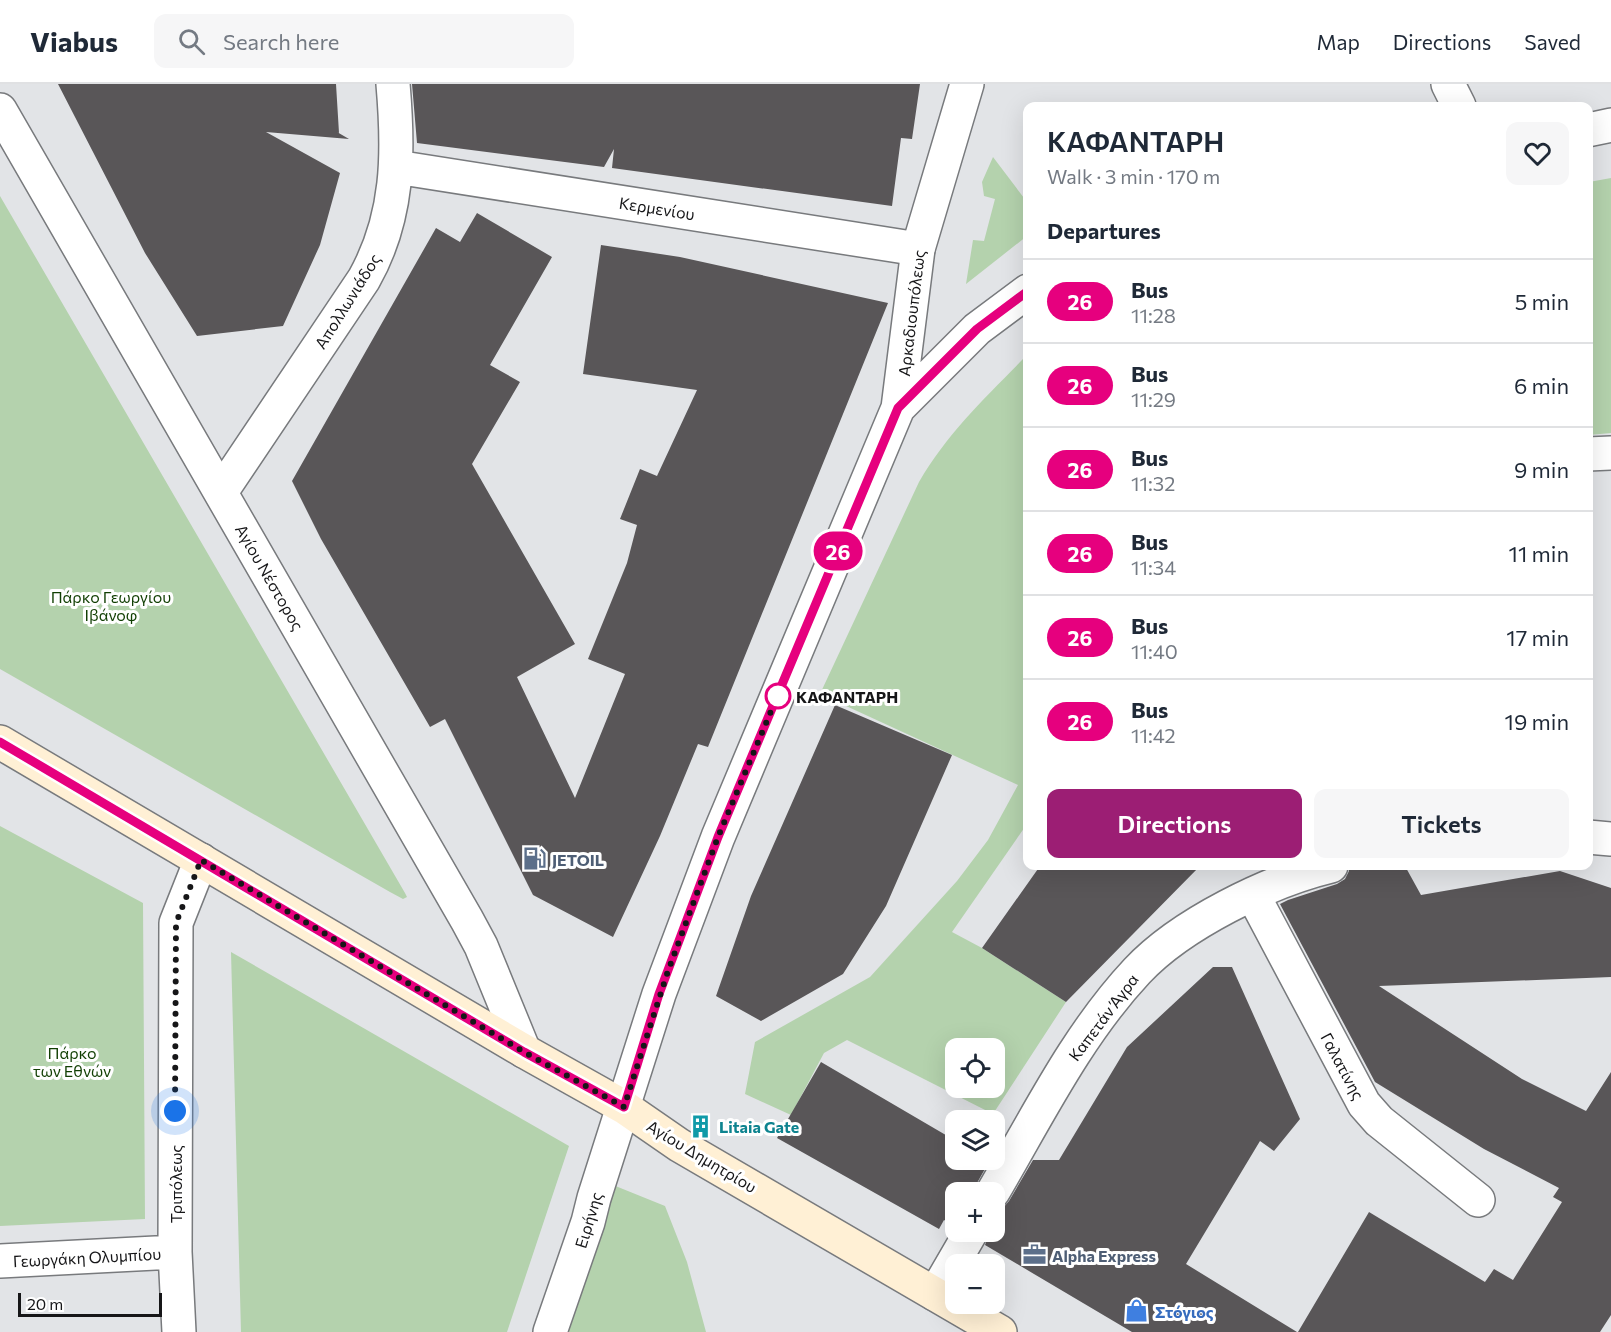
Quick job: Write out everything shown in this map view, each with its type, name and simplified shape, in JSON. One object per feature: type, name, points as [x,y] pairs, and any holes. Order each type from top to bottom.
[{"type":"main road","name":"Αγίου Δημητρίου","points":[[0,742],[524,1052],[624,1107],[679,1145],[1000,1332]]},
{"type":"street","name":"Απολλωνιάδος","points":[[221,492],[376,259],[390,216],[396,167],[393,84]]},
{"type":"street","name":"Αρκαδιουπόλεως","points":[[624,1107],[659,994],[718,837],[898,408],[918,249],[967,84]]},
{"type":"street","points":[[1448,84],[1457,102]]},
{"type":"street","name":"Αγίου Νέστορος","points":[[0,110],[482,946],[524,1052]]},
{"type":"street","points":[[1593,129],[1611,125]]},
{"type":"street","name":"Κερμενίου","points":[[396,167],[918,249]]},
{"type":"street","points":[[898,408],[977,329],[1023,295]]},
{"type":"street","points":[[1593,454],[1611,453]]},
{"type":"street","points":[[1593,837],[1611,839]]},
{"type":"street","name":"Τριπόλεως","points":[[179,1332],[175,1252],[176,923],[201,860]]},
{"type":"street","name":"Καπετάν Άγρα","points":[[999,1182],[1076,1052],[1138,970],[1167,945],[1206,919],[1285,880],[1318,870]]},
{"type":"street","name":"Γαλατίνης","points":[[1253,895],[1364,1104],[1378,1121],[1478,1200]]},
{"type":"street","name":"Ειρήνης","points":[[550,1332],[624,1107]]},
{"type":"street","points":[[935,1294],[965,1242]]},
{"type":"street","name":"Γεωργάκη Ολυμπίου","points":[[0,1261],[175,1252]]},
{"type":"green space","points":[[993,157],[1023,197],[1023,239],[966,284],[973,240],[984,241],[995,199],[984,196],[982,182]]},
{"type":"green space","points":[[1611,178],[1611,433],[1593,435],[1593,181]]},
{"type":"green space","name":"Πάρκο Γεωργίου Ιβάνοφ","points":[[0,196],[407,897],[403,899],[390,892],[0,669]]},
{"type":"green space","points":[[1023,359],[1023,830],[952,932],[982,948],[1066,1002],[1005,1096],[1005,1038],[945,1038],[945,1090],[847,1040],[824,1053],[791,1115],[745,1094],[755,1042],[870,977],[957,881],[988,840],[1018,785],[820,694],[919,482],[955,431]]},
{"type":"green space","name":"Πάρκο των Εθνών","points":[[0,826],[143,903],[145,1219],[0,1226]]},
{"type":"green space","points":[[231,952],[569,1146],[507,1332],[241,1332]]},
{"type":"green space","points":[[961,1098],[1003,1098],[996,1110],[985,1110]]},
{"type":"green space","points":[[613,1185],[665,1206],[687,1262],[706,1332],[560,1332]]},
{"type":"building","points":[[58,84],[336,84],[339,133],[337,132],[349,139],[266,132],[340,173],[320,245],[283,326],[197,336],[145,253]]},
{"type":"building","points":[[412,84],[920,84],[912,139],[901,138],[892,206],[612,168],[614,149],[604,167],[417,143]]},
{"type":"building","points":[[477,213],[552,257],[490,365],[520,382],[472,464],[575,644],[517,677],[575,798],[625,674],[588,659],[627,563],[637,525],[620,519],[640,469],[657,476],[697,390],[583,374],[601,245],[680,257],[888,303],[708,747],[698,744],[660,836],[613,937],[533,895],[445,719],[430,727],[321,539],[292,481],[436,228],[460,242]]},
{"type":"building","points":[[835,705],[952,755],[886,906],[843,974],[761,1021],[716,996],[751,896]]},
{"type":"building","points":[[1037,870],[1196,870],[1066,1002],[982,948]]},
{"type":"building","points":[[1407,870],[1421,895],[1560,871],[1611,888],[1611,977],[1379,986],[1522,1079],[1586,1111],[1611,1072],[1611,1315],[1600,1332],[1298,1332],[1369,1212],[1485,1282],[1494,1269],[1513,1280],[1562,1202],[1553,1197],[1559,1188],[1484,1149],[1375,1082],[1280,904],[1337,884],[1345,879],[1349,871]]},
{"type":"building","points":[[1213,967],[1232,967],[1300,1119],[1274,1151],[1260,1141],[1186,1264],[1297,1332],[1132,1332],[1005,1257],[1005,1254],[1000,1254],[985,1245],[986,1242],[1005,1242],[1005,1206],[1033,1160],[1059,1160],[1127,1047]]},
{"type":"building","points":[[821,1062],[945,1135],[945,1170],[984,1170],[978,1182],[945,1182],[945,1221],[939,1229],[777,1138]]},
{"type":"bus line","name":"26","points":[[0,742],[524,1052],[624,1107],[659,994],[718,837],[898,408],[977,329],[1023,294]]},
{"type":"place","name":"ΚΑΦΑΝΤΑΡΗ","points":[[778,696]]},
{"type":"place","name":"JETOIL","points":[[534,859]]},
{"type":"place","name":"Litaia Gate","points":[[701,1126]]},
{"type":"place","name":"Alpha Express","points":[[1034,1255]]},
{"type":"place","name":"Στόγιος","points":[[1137,1311]]},
{"type":"route","points":[[175,1111],[176,923],[201,860],[524,1052],[624,1107],[659,994],[718,837],[780,690],[778,696]]}]
